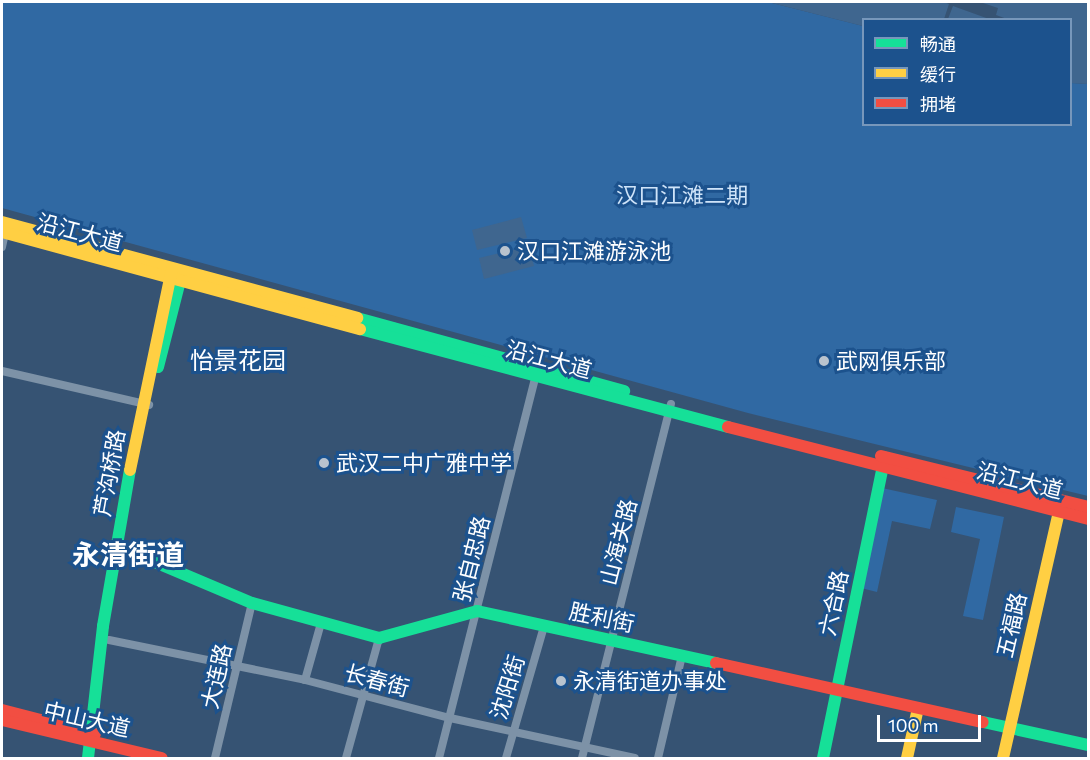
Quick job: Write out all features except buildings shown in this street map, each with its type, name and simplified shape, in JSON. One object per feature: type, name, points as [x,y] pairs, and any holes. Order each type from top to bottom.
[{"type":"main road","name":"沿江大道","points":[[3,229],[536,373],[1060,506],[1089,519]]},
{"type":"main road","name":"芦沟桥路","points":[[96,759],[94,738],[121,547],[145,405],[176,274]]},
{"type":"main road","name":"六合路","points":[[823,759],[884,462]]},
{"type":"main road","name":"沿江大道","points":[[1060,506],[1089,507]]},
{"type":"main road","name":"五福路","points":[[1003,759],[1060,506]]},
{"type":"main road","name":"芦沟桥路","points":[[88,759],[94,738],[121,547]]},
{"type":"main road","name":"胜利街","points":[[121,547],[252,603],[379,638],[477,611],[1089,746]]},
{"type":"main road","points":[[907,759],[918,708]]},
{"type":"main road","name":"中山大道","points":[[2,710],[162,759]]},
{"type":"main road","name":"中山大道","points":[[2,720],[94,738]]},
{"type":"street","points":[[2,247],[3,229]]},
{"type":"street","points":[[2,371],[145,405]]},
{"type":"street","name":"张自忠路","points":[[439,759],[536,373]]},
{"type":"street","name":"山海关路","points":[[582,759],[670,408]]},
{"type":"street","name":"大连路","points":[[215,759],[252,603]]},
{"type":"street","points":[[305,680],[321,623]]},
{"type":"street","name":"沈阳街","points":[[506,759],[512,731],[544,626]]},
{"type":"street","points":[[346,759],[379,638]]},
{"type":"street","name":"长春街","points":[[109,640],[305,680],[450,717],[635,759]]},
{"type":"street","points":[[658,759],[682,656]]},
{"type":"green space","name":"汉口江滩二期","points":[[2,2],[768,2],[862,26],[862,126],[1072,126],[1072,83],[1088,84],[1088,496],[748,413],[2,208]]},
{"type":"green space","points":[[882,488],[937,500],[930,529],[892,521],[877,592],[861,588]]},
{"type":"green space","points":[[956,507],[1004,517],[983,620],[963,616],[980,539],[951,532]]},
{"type":"shaded area","points":[[768,2],[1088,2],[1088,84],[1072,83],[1072,18],[862,18],[862,26]]},
{"type":"shaded area","points":[[521,217],[527,238],[477,250],[472,230]]},
{"type":"shaded area","points":[[529,246],[534,266],[484,279],[479,258]]},
{"type":"pier","points":[[944,2],[980,2],[998,8],[996,15],[1004,18],[986,18],[953,6],[948,18],[944,18],[949,4]]},
{"type":"traffic: fast","points":[[158,367],[182,273]]},
{"type":"traffic: fast","points":[[357,318],[624,391]]},
{"type":"traffic: fast","points":[[360,329],[728,427]]},
{"type":"traffic: fast","points":[[823,758],[885,457]]},
{"type":"traffic: fast","points":[[88,758],[103,626],[130,470]]},
{"type":"traffic: fast","points":[[117,546],[252,603],[379,638],[477,611],[716,663]]},
{"type":"traffic: fast","points":[[983,722],[1088,745]]},
{"type":"traffic: slow","points":[[2,222],[357,318]]},
{"type":"traffic: slow","points":[[2,232],[360,329]]},
{"type":"traffic: slow","points":[[130,470],[172,269]]},
{"type":"traffic: slow","points":[[1003,758],[1061,502]]},
{"type":"traffic: slow","points":[[907,758],[918,708]]},
{"type":"traffic: jam","points":[[728,427],[1088,519]]},
{"type":"traffic: jam","points":[[881,456],[1088,507]]},
{"type":"traffic: jam","points":[[716,663],[983,722]]},
{"type":"traffic: jam","points":[[2,710],[95,734]]},
{"type":"traffic: jam","points":[[2,720],[162,758]]},
{"type":"place","name":"汉口江滩游泳池","points":[[505,251]]},
{"type":"place","name":"武网俱乐部","points":[[824,361]]},
{"type":"place","name":"武汉二中广雅中学","points":[[324,463]]},
{"type":"place","name":"永清街道办事处","points":[[561,681]]},
{"type":"district","name":"怡景花园","points":[[238,360]]},
{"type":"district","name":"永清街道","points":[[128,554]]}]
